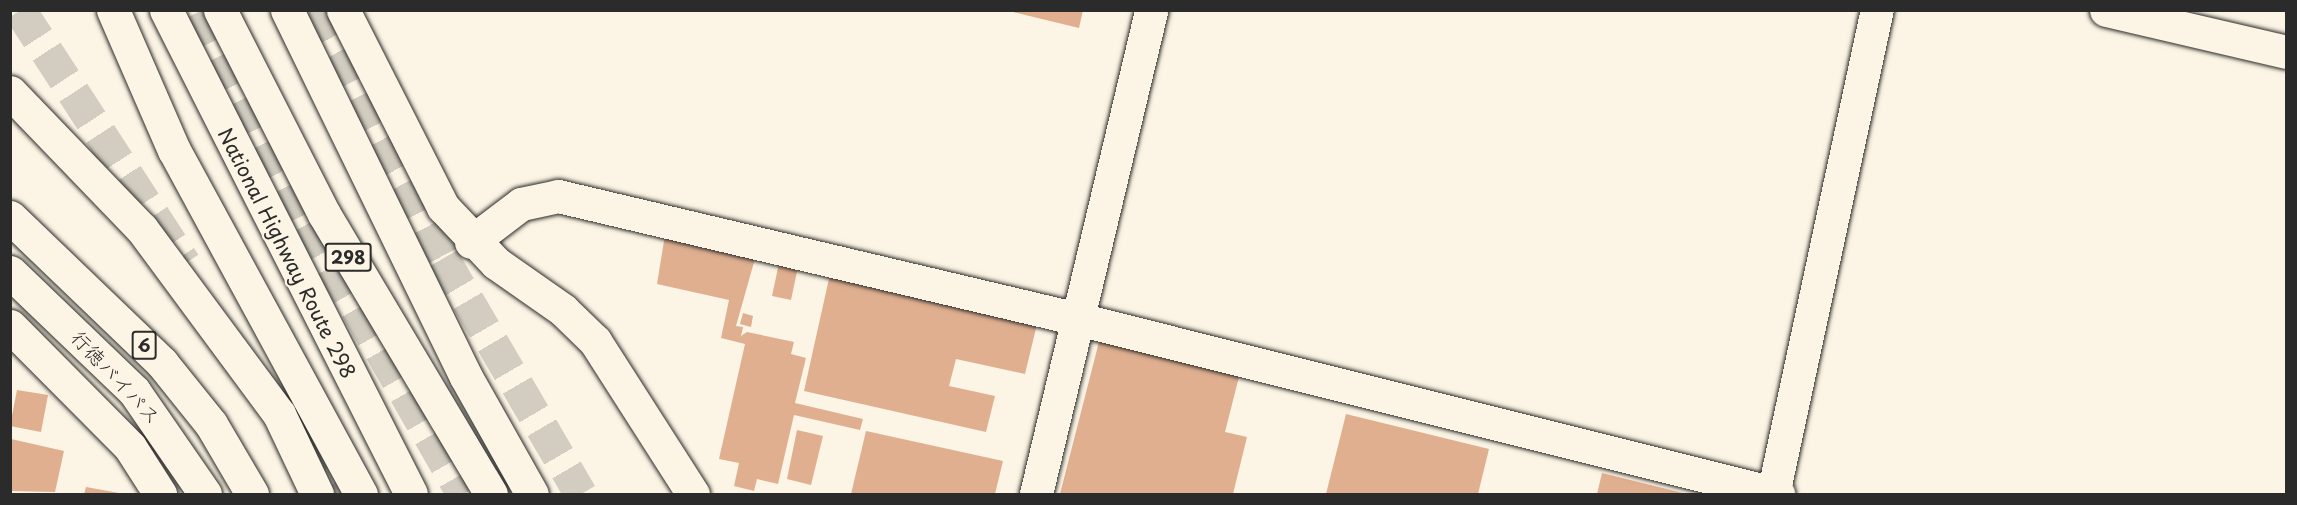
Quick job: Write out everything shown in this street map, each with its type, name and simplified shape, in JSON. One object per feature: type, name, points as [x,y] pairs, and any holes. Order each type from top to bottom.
[{"type":"main road","points":[[113,10],[174,150],[361,495]]},
{"type":"main road","name":"National Highway Route 298","points":[[166,10],[411,495]]},
{"type":"main road","name":"298","points":[[220,10],[324,214],[491,495]]},
{"type":"main road","name":"298","points":[[287,10],[466,377],[532,495]]},
{"type":"main road","points":[[343,10],[417,163],[471,242],[563,310],[595,341],[693,495]]},
{"type":"main road","points":[[1036,495],[1151,10]]},
{"type":"main road","points":[[471,242],[521,204],[558,196],[1078,319],[1775,494],[1877,10]]},
{"type":"main road","points":[[2106,10],[2286,52]]},
{"type":"main road","points":[[10,92],[142,229],[279,414],[317,495]]},
{"type":"main road","name":"行徳バイパス","points":[[10,217],[162,363],[211,424],[252,495]]},
{"type":"main road","name":"行徳バイパス","points":[[10,272],[134,391],[205,495]]},
{"type":"main road","points":[[10,326],[130,447],[159,495]]},
{"type":"building","points":[[1005,10],[1083,10],[1079,28]]},
{"type":"building","points":[[665,235],[756,255],[736,326],[743,327],[741,336],[747,332],[794,342],[791,354],[806,358],[795,403],[863,419],[860,430],[794,415],[778,484],[757,479],[754,491],[734,486],[739,463],[719,459],[745,344],[721,338],[729,300],[657,284]]},
{"type":"building","points":[[779,263],[798,267],[791,300],[772,296]]},
{"type":"building","points":[[830,274],[1038,320],[1025,374],[956,359],[949,386],[995,396],[986,432],[804,391]]},
{"type":"building","points":[[743,313],[753,316],[751,327],[740,324]]},
{"type":"building","points":[[1101,334],[1241,369],[1225,432],[1247,437],[1233,494],[1060,494]]},
{"type":"building","points":[[17,390],[48,395],[41,432],[10,426]]},
{"type":"building","points":[[1346,414],[1489,449],[1478,494],[1326,494]]},
{"type":"building","points":[[797,430],[823,436],[811,485],[787,479]]},
{"type":"building","points":[[866,431],[1003,461],[995,494],[851,494]]},
{"type":"building","points":[[11,439],[64,451],[55,492],[10,491]]},
{"type":"building","points":[[1602,473],[1687,494],[1597,494]]},
{"type":"building","points":[[86,487],[119,493],[119,494],[84,494]]},
{"type":"tunnel","points":[[20,10],[184,263]]},
{"type":"tunnel","points":[[201,10],[308,223],[463,494]]},
{"type":"tunnel","points":[[312,10],[443,258],[581,494]]},
{"type":"tunnel","points":[[303,445],[339,494]]}]
